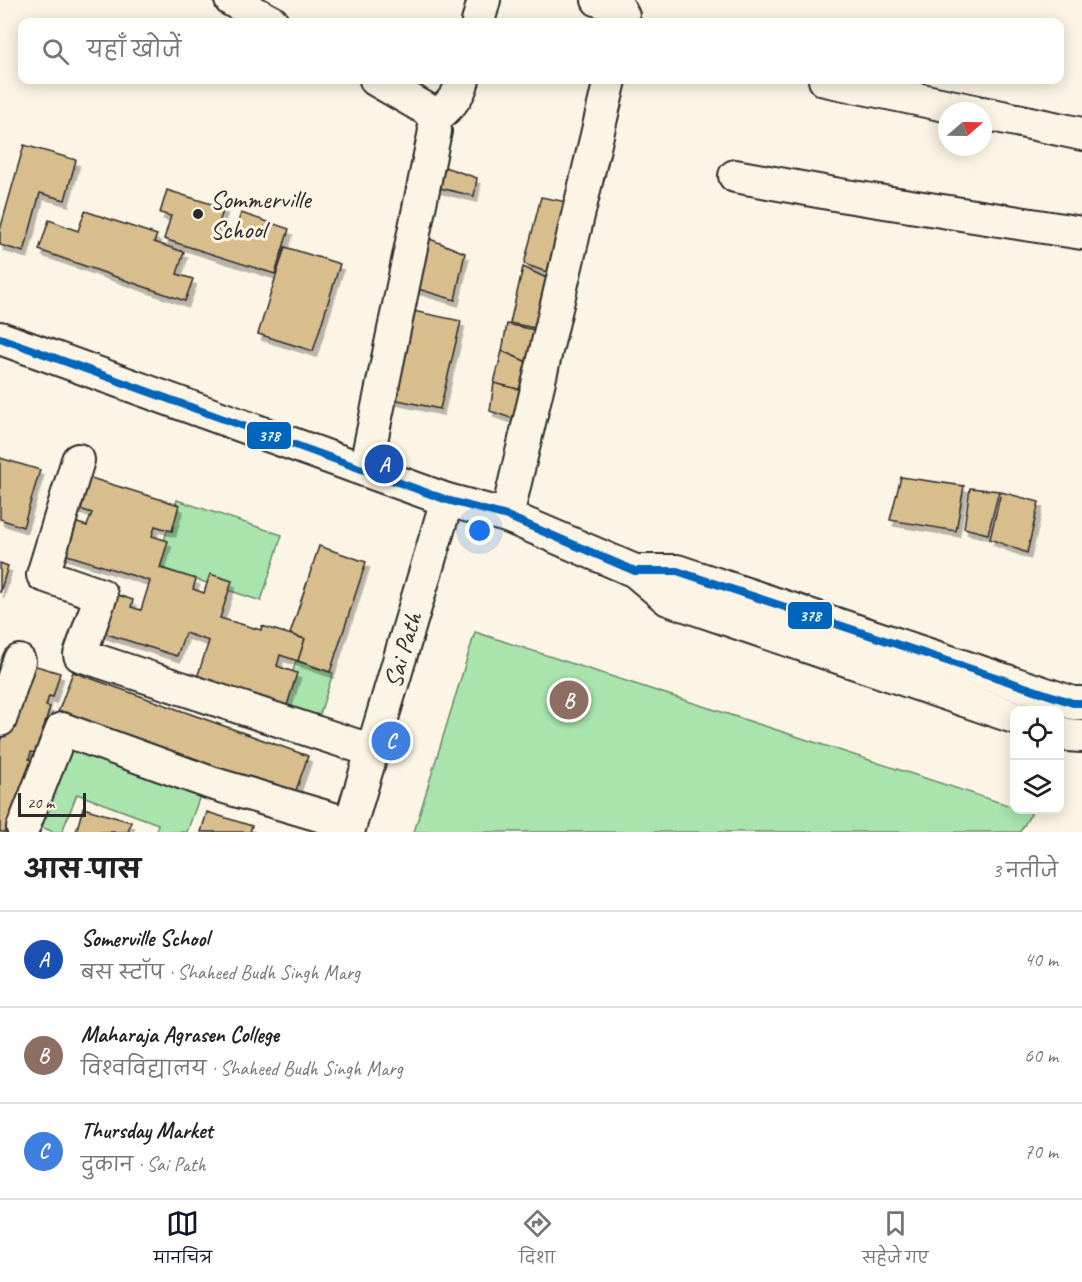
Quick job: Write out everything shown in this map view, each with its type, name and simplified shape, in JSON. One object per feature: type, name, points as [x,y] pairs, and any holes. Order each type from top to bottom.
[{"type":"street","points":[[231,0],[265,18]]},
{"type":"street","points":[[479,18],[484,0]]},
{"type":"street","points":[[598,0],[617,5],[623,18]]},
{"type":"street","points":[[365,470],[435,131],[434,119],[428,110],[384,84]]},
{"type":"street","points":[[434,119],[449,106],[462,84]]},
{"type":"street","points":[[507,516],[609,84]]},
{"type":"street","points":[[844,84],[938,104]]},
{"type":"street","points":[[992,115],[1082,134]]},
{"type":"street","points":[[735,176],[1082,233]]},
{"type":"street","points":[[0,338],[447,500],[507,516],[635,571],[668,599],[1010,716]]},
{"type":"street","points":[[78,460],[43,575],[101,595],[80,655],[373,751]]},
{"type":"street","name":"Sai Path","points":[[349,828],[447,500]]},
{"type":"street","points":[[635,571],[677,572],[1073,703],[1082,703]]},
{"type":"street","points":[[0,720],[6,666]]},
{"type":"street","points":[[22,828],[62,729],[210,783],[299,821],[349,828]]},
{"type":"street","points":[[1064,734],[1082,736]]},
{"type":"green space","points":[[177,500],[282,535],[261,601],[156,566]]},
{"type":"green space","points":[[475,632],[1010,806],[1010,814],[1031,814],[1020,832],[414,832]]},
{"type":"green space","points":[[296,661],[333,673],[318,720],[281,709]]},
{"type":"green space","points":[[65,742],[201,793],[187,832],[156,832],[158,824],[77,794],[62,832],[54,832],[35,825]]},
{"type":"building","points":[[24,145],[76,160],[65,200],[40,193],[24,252],[0,245],[0,230]]},
{"type":"building","points":[[430,162],[477,178],[474,196],[427,185]]},
{"type":"building","points":[[167,190],[224,208],[217,229],[234,235],[241,213],[289,229],[275,274],[164,239],[171,216],[160,213]]},
{"type":"building","points":[[541,197],[572,203],[558,276],[524,264]]},
{"type":"building","points":[[85,211],[157,235],[154,242],[184,252],[177,274],[193,279],[185,301],[39,250],[49,220],[78,231]]},
{"type":"building","points":[[420,235],[465,253],[455,300],[408,286]]},
{"type":"building","points":[[285,247],[340,264],[313,351],[258,334]]},
{"type":"building","points":[[523,267],[557,283],[545,330],[510,323]]},
{"type":"building","points":[[413,311],[461,321],[440,409],[393,399]]},
{"type":"building","points":[[507,324],[544,332],[536,366],[502,351]]},
{"type":"building","points":[[502,351],[536,366],[529,392],[494,383]]},
{"type":"building","points":[[494,383],[529,392],[523,422],[490,411]]},
{"type":"building","points":[[0,458],[40,470],[23,527],[0,519]]},
{"type":"building","points":[[81,475],[179,505],[172,531],[155,526],[152,536],[168,541],[160,568],[196,579],[193,589],[204,593],[210,574],[232,581],[220,618],[261,630],[262,626],[305,639],[298,661],[280,655],[277,666],[297,673],[284,715],[195,684],[209,641],[185,633],[177,656],[97,631],[109,592],[133,600],[131,607],[141,610],[150,581],[61,553],[71,521],[87,526],[92,513],[71,506]]},
{"type":"building","points":[[901,477],[964,486],[956,531],[890,520]]},
{"type":"building","points":[[970,488],[999,491],[988,534],[964,528]]},
{"type":"building","points":[[1001,492],[1039,502],[1027,553],[990,539]]},
{"type":"building","points":[[319,546],[366,562],[330,672],[298,661],[305,639],[290,634]]},
{"type":"building","points":[[0,563],[8,566],[0,593]]},
{"type":"building","points":[[23,662],[60,673],[53,697],[49,696],[46,706],[50,707],[36,753],[31,752],[29,759],[34,761],[21,805],[15,803],[12,814],[13,832],[0,832],[0,742]]},
{"type":"building","points":[[73,672],[308,756],[293,799],[200,766],[202,761],[188,756],[185,761],[93,728],[94,723],[79,717],[77,722],[57,715]]},
{"type":"building","points":[[83,808],[131,822],[128,832],[76,832]]},
{"type":"building","points":[[207,812],[252,826],[250,832],[201,832]]},
{"type":"transit line","name":"378","points":[[0,338],[447,500],[507,516],[635,571],[677,571],[1073,703],[1082,703]]},
{"type":"place","name":"Sommerville School","points":[[198,214]]},
{"type":"place","name":"Somerville School","points":[[384,464]]},
{"type":"place","name":"Maharaja Agrasen College","points":[[569,700]]},
{"type":"place","name":"Thursday Market","points":[[391,741]]}]
